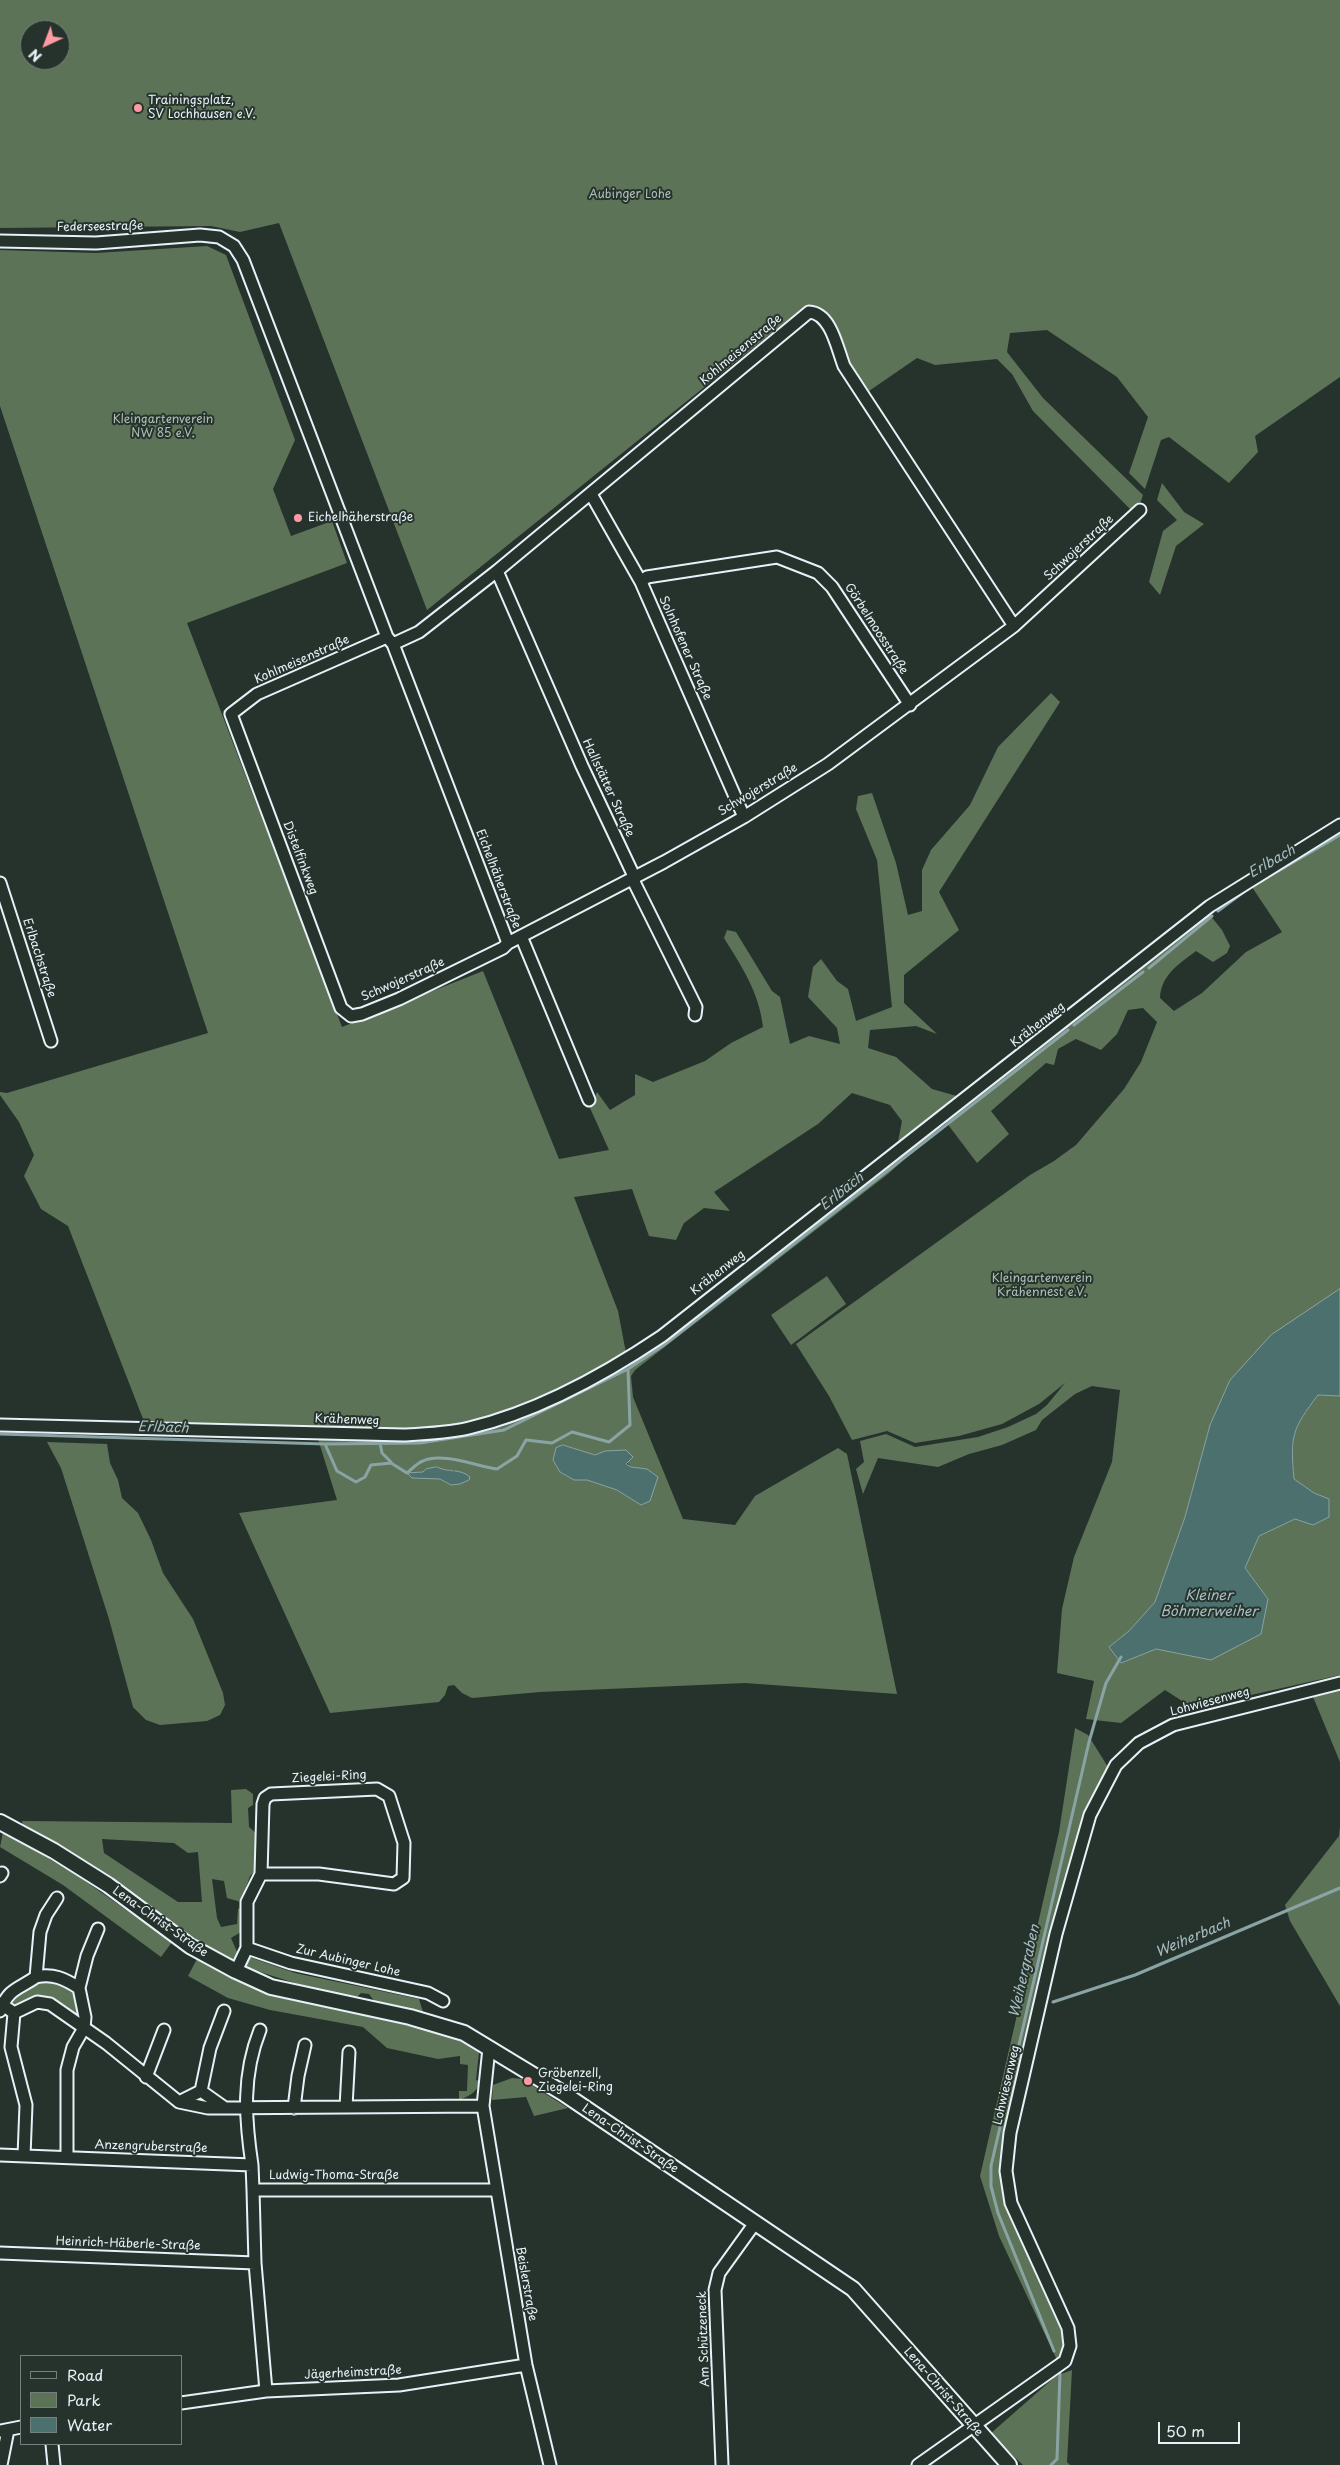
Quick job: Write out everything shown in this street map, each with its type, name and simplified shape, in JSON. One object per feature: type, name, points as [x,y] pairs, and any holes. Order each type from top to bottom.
[{"type":"street","name":"Federseestraße","points":[[0,241],[96,243],[200,235]]},
{"type":"street","name":"Eichelhäherstraße","points":[[200,235],[219,237],[234,246],[243,260],[508,943]]},
{"type":"street","name":"Kohlmeisenstraße","points":[[231,714],[256,694],[390,640],[419,632],[591,494],[809,312],[817,312],[825,319],[844,366],[1014,626]]},
{"type":"street","name":"Solnhofener Straße","points":[[591,494],[641,582],[744,817]]},
{"type":"street","name":"Schwojerstraße","points":[[344,1012],[351,1016],[362,1014],[399,999],[487,956],[744,817],[828,764],[1014,626],[1140,510]]},
{"type":"street","name":"Görbelmoosstraße","points":[[641,582],[647,577],[777,557],[799,564],[818,573],[832,587],[910,705]]},
{"type":"street","name":"Hallstätter Straße","points":[[497,571],[582,766],[696,1007],[696,1016]]},
{"type":"street","name":"Distelfinkweg","points":[[231,714],[344,1012]]},
{"type":"street","name":"Krähenweg","points":[[0,1426],[404,1435],[467,1428],[504,1418],[537,1405],[634,1355],[662,1336],[1210,906],[1340,825]]},
{"type":"street","name":"Erlbachstraße","points":[[0,883],[51,1041]]},
{"type":"street","name":"Eichelhäherstraße","points":[[521,936],[590,1100]]},
{"type":"street","name":"Lohwiesenweg","points":[[918,2465],[1065,2361],[1070,2346],[1068,2328],[1012,2203],[1006,2171],[1010,2133],[1054,1944],[1090,1815],[1116,1765],[1139,1742],[1172,1725],[1340,1683]]},
{"type":"street","name":"Ziegelei-Ring","points":[[236,1971],[247,1948],[247,1902],[261,1874],[263,1804],[265,1798],[271,1794],[377,1789],[389,1796],[404,1844],[405,1871],[399,1882],[388,1884],[320,1874],[261,1874]]},
{"type":"street","name":"Lena-Christ-Straße","points":[[0,1822],[54,1851],[108,1886],[190,1946],[271,1988],[410,2017],[464,2033],[564,2093],[853,2290],[973,2427],[1009,2465]]},
{"type":"street","points":[[36,1978],[40,1932],[46,1915],[57,1898]]},
{"type":"street","points":[[67,2157],[67,2070],[73,2047],[84,2028],[85,2017],[79,1988],[87,1956],[98,1928]]},
{"type":"street","name":"Zur Aubinger Lohe","points":[[247,1948],[292,1963],[428,1993],[443,2001]]},
{"type":"street","points":[[14,2013],[1,2007],[14,1988],[36,1978],[48,1975],[65,1979],[79,1988]]},
{"type":"street","points":[[14,2013],[37,2002],[50,2004],[106,2043],[179,2102],[208,2108],[482,2106]]},
{"type":"street","points":[[201,2091],[210,2048],[224,2011]]},
{"type":"street","points":[[14,2013],[11,2047],[26,2105],[24,2156]]},
{"type":"street","points":[[146,2077],[164,2030]]},
{"type":"street","points":[[254,2190],[245,2107],[248,2064],[260,2030]]},
{"type":"street","points":[[294,2108],[298,2076],[305,2045]]},
{"type":"street","name":"Beislerstraße","points":[[489,2048],[482,2106],[526,2365],[550,2465]]},
{"type":"street","points":[[346,2107],[349,2052]]},
{"type":"street","points":[[179,2102],[201,2091]]},
{"type":"street","points":[[201,2091],[225,2108]]},
{"type":"street","name":"Anzengruberstraße","points":[[0,2155],[252,2165]]},
{"type":"street","name":"Ludwig-Thoma-Straße","points":[[266,2392],[255,2263],[254,2190],[497,2190]]},
{"type":"street","name":"Am Schützeneck","points":[[722,2465],[715,2290],[719,2273],[755,2224]]},
{"type":"street","name":"Heinrich-Häberle-Straße","points":[[0,2253],[255,2263]]},
{"type":"street","name":"Jägerheimstraße","points":[[182,2403],[266,2392],[399,2385],[526,2365]]},
{"type":"street","points":[[0,2465],[4,2430],[20,2427]]},
{"type":"street","points":[[52,2445],[54,2465]]},
{"type":"green space","name":"Aubinger Lohe","points":[[0,0],[1340,0],[1340,377],[1255,436],[1258,452],[1229,483],[1169,437],[1161,440],[1145,489],[1129,473],[1148,417],[1117,377],[1047,330],[1010,333],[1007,352],[1043,398],[1143,495],[1141,501],[1131,510],[1033,411],[1012,374],[997,359],[935,365],[917,358],[869,391],[804,307],[427,610],[279,223],[240,232],[211,226],[0,228]]},
{"type":"green space","points":[[207,246],[226,255],[295,440],[273,489],[291,536],[332,521],[347,563],[187,623],[342,1027],[483,971],[559,1159],[609,1150],[590,1108],[597,1092],[610,1110],[635,1095],[635,1074],[653,1082],[705,1061],[731,1043],[763,1027],[754,991],[724,938],[727,930],[736,932],[772,991],[780,997],[790,1044],[809,1036],[840,1044],[837,1028],[808,997],[813,967],[821,959],[837,981],[848,989],[856,1021],[892,1007],[877,860],[856,809],[858,796],[872,793],[896,863],[908,915],[922,911],[922,870],[931,850],[970,805],[998,747],[1051,693],[1060,702],[939,892],[959,930],[904,975],[904,1003],[937,1034],[916,1026],[870,1030],[868,1048],[896,1057],[932,1089],[960,1097],[1236,881],[1248,878],[1340,823],[1340,1289],[1230,1380],[1210,1425],[1185,1517],[1155,1602],[1129,1631],[1109,1647],[1121,1663],[1156,1649],[1211,1660],[1268,1599],[1245,1568],[1259,1536],[1295,1519],[1313,1525],[1329,1499],[1314,1493],[1294,1479],[1293,1442],[1298,1425],[1318,1395],[1340,1396],[1340,1675],[1193,1708],[1165,1690],[1121,1723],[1086,1719],[1094,1681],[1057,1673],[1062,1609],[1074,1557],[1112,1462],[1120,1390],[1092,1386],[1075,1394],[1042,1420],[1036,1430],[1002,1445],[969,1454],[938,1467],[878,1458],[863,1494],[856,1469],[864,1462],[860,1441],[886,1434],[915,1447],[978,1437],[1008,1427],[1036,1414],[1047,1405],[1065,1383],[1039,1404],[1002,1424],[959,1436],[915,1443],[887,1431],[852,1440],[829,1396],[796,1344],[1030,1175],[1076,1145],[1124,1089],[1141,1062],[1157,1022],[1143,1008],[1128,1010],[1117,1034],[1101,1050],[1076,1039],[1058,1049],[1054,1065],[1046,1063],[991,1111],[1009,1134],[977,1163],[946,1122],[888,1174],[635,1370],[631,1376],[633,1397],[683,1519],[735,1525],[755,1496],[838,1448],[847,1454],[897,1694],[745,1683],[540,1692],[472,1698],[462,1693],[454,1685],[448,1686],[445,1695],[439,1702],[330,1713],[239,1513],[337,1500],[318,1439],[424,1439],[501,1427],[628,1366],[626,1353],[535,1401],[502,1415],[467,1424],[404,1431],[145,1424],[68,1226],[41,1209],[24,1176],[34,1155],[19,1122],[0,1095],[0,1092],[7,1093],[208,1033],[0,406],[0,250],[96,253]],"holes":[[[1250,884],[1282,932],[1246,952],[1202,993],[1174,1011],[1160,998],[1167,976],[1196,951],[1213,962],[1227,953],[1230,946],[1222,930],[1209,914]],[[852,1093],[890,1105],[902,1121],[897,1147],[764,1248],[658,1334],[626,1353],[618,1311],[574,1197],[632,1189],[649,1236],[676,1240],[684,1223],[704,1208],[730,1211],[714,1192],[818,1124]],[[563,1445],[595,1455],[616,1450],[631,1467],[647,1469],[641,1505],[617,1490],[587,1480],[574,1480],[560,1472],[553,1460]],[[437,1467],[445,1471],[455,1470],[451,1485],[440,1479],[414,1472],[423,1472]]]},
{"type":"green space","points":[[1162,483],[1184,512],[1204,524],[1176,546],[1160,595],[1149,582],[1163,531],[1177,520],[1157,500]]},
{"type":"green space","points":[[827,1276],[846,1304],[791,1345],[771,1315]]},
{"type":"green space","points":[[47,1442],[107,1444],[110,1463],[118,1480],[122,1498],[138,1513],[151,1540],[163,1573],[193,1619],[223,1693],[225,1705],[220,1715],[207,1721],[160,1725],[146,1720],[133,1707],[109,1619],[61,1468]]},
{"type":"green space","points":[[1340,1687],[1340,1762],[1311,1692]]},
{"type":"green space","points":[[1075,1728],[1088,1735],[1108,1767],[1087,1810],[1003,2182],[1064,2326],[1064,2356],[1057,2360],[999,2236],[980,2176],[1059,1832]]},
{"type":"green space","points":[[246,1789],[253,1794],[253,1805],[248,1808],[249,1827],[256,1833],[257,1869],[250,1876],[241,1902],[227,1898],[224,1881],[212,1879],[217,1918],[221,1927],[237,1924],[238,1909],[241,1907],[241,1932],[231,1938],[238,1954],[235,1959],[228,1961],[91,1868],[23,1826],[22,1821],[232,1823],[231,1790]],"holes":[[[102,1839],[174,1843],[188,1853],[198,1852],[202,1902],[178,1902],[104,1853]]]},
{"type":"green space","points":[[1340,1827],[1340,2006],[1290,1921],[1285,1905],[1339,1836]]},
{"type":"green space","points":[[3,1832],[75,1874],[172,1942],[161,1957],[63,1885],[0,1847]]},
{"type":"green space","points":[[249,1957],[295,1973],[419,1999],[423,2012],[375,2002],[369,1994],[361,1993],[356,1998],[316,1990],[245,1967]]},
{"type":"green space","points":[[197,1959],[268,1993],[421,2027],[474,2046],[479,2052],[476,2080],[480,2081],[479,2085],[472,2093],[459,2100],[459,2091],[467,2091],[468,2065],[460,2064],[460,2056],[438,2059],[387,2048],[363,2027],[270,2010],[228,1998],[188,1976]]},
{"type":"green space","points":[[47,1976],[78,1990],[82,2025],[36,1999],[13,2007],[10,1999]]},
{"type":"green space","points":[[512,2078],[522,2079],[568,2108],[534,2116],[526,2097],[492,2100],[493,2085]]},
{"type":"green space","points":[[1072,2370],[1067,2462],[1070,2465],[1023,2465],[990,2434],[1056,2376]]},
{"type":"water","name":"Kleiner Böhmerweiher","points":[[1340,1289],[1340,1396],[1318,1395],[1298,1425],[1292,1453],[1294,1479],[1314,1493],[1329,1499],[1329,1517],[1313,1525],[1295,1519],[1259,1536],[1245,1568],[1268,1599],[1261,1634],[1211,1660],[1156,1649],[1121,1663],[1109,1647],[1129,1631],[1155,1602],[1185,1517],[1210,1425],[1230,1380],[1271,1335]]},
{"type":"water","points":[[563,1445],[595,1455],[605,1451],[626,1450],[633,1457],[626,1464],[631,1467],[647,1469],[658,1477],[650,1501],[641,1505],[617,1490],[587,1480],[574,1480],[560,1472],[553,1460],[556,1448]]},
{"type":"water","points":[[437,1467],[462,1472],[470,1477],[469,1480],[451,1485],[440,1479],[412,1478],[407,1473],[423,1472],[426,1469]]},
{"type":"waterway","name":"Erlbach","points":[[1218,911],[1249,888],[1340,835]]},
{"type":"waterway","name":"Erlbach","points":[[1149,968],[1212,916]]},
{"type":"waterway","name":"Erlbach","points":[[1074,1025],[1143,972]]},
{"type":"waterway","name":"Erlbach","points":[[0,1434],[325,1444],[337,1471],[356,1482],[365,1477],[371,1465],[391,1463],[407,1473],[423,1461],[440,1458],[459,1460],[497,1469],[517,1456],[526,1440],[552,1443],[572,1432],[609,1442],[630,1425],[628,1369],[664,1345],[1068,1030]]},
{"type":"waterway","name":"Erlbach","points":[[325,1444],[420,1443],[504,1430],[628,1369]]},
{"type":"waterway","name":"Erlbach","points":[[380,1443],[382,1453],[391,1462]]},
{"type":"waterway","name":"Weihergraben","points":[[1054,2351],[998,2213],[991,2186],[991,2166],[1089,1742],[1106,1683],[1121,1657]]},
{"type":"waterway","name":"Weiherbach","points":[[1053,2002],[1135,1975],[1340,1888]]},
{"type":"waterway","name":"Weihergraben","points":[[1051,2465],[1057,2459],[1060,2373]]},
{"type":"place","name":"Trainingsplatz, SV Lochhausen e.V.","points":[[138,108]]},
{"type":"place","name":"Eichelhäherstraße","points":[[298,518]]},
{"type":"place","name":"Gröbenzell, Ziegelei-Ring","points":[[528,2081]]},
{"type":"park label","name":"Kleingartenverein NW 85 e.V.","points":[[163,427]]},
{"type":"park label","name":"Kleingartenverein Krähennest e.V.","points":[[1042,1286]]}]
